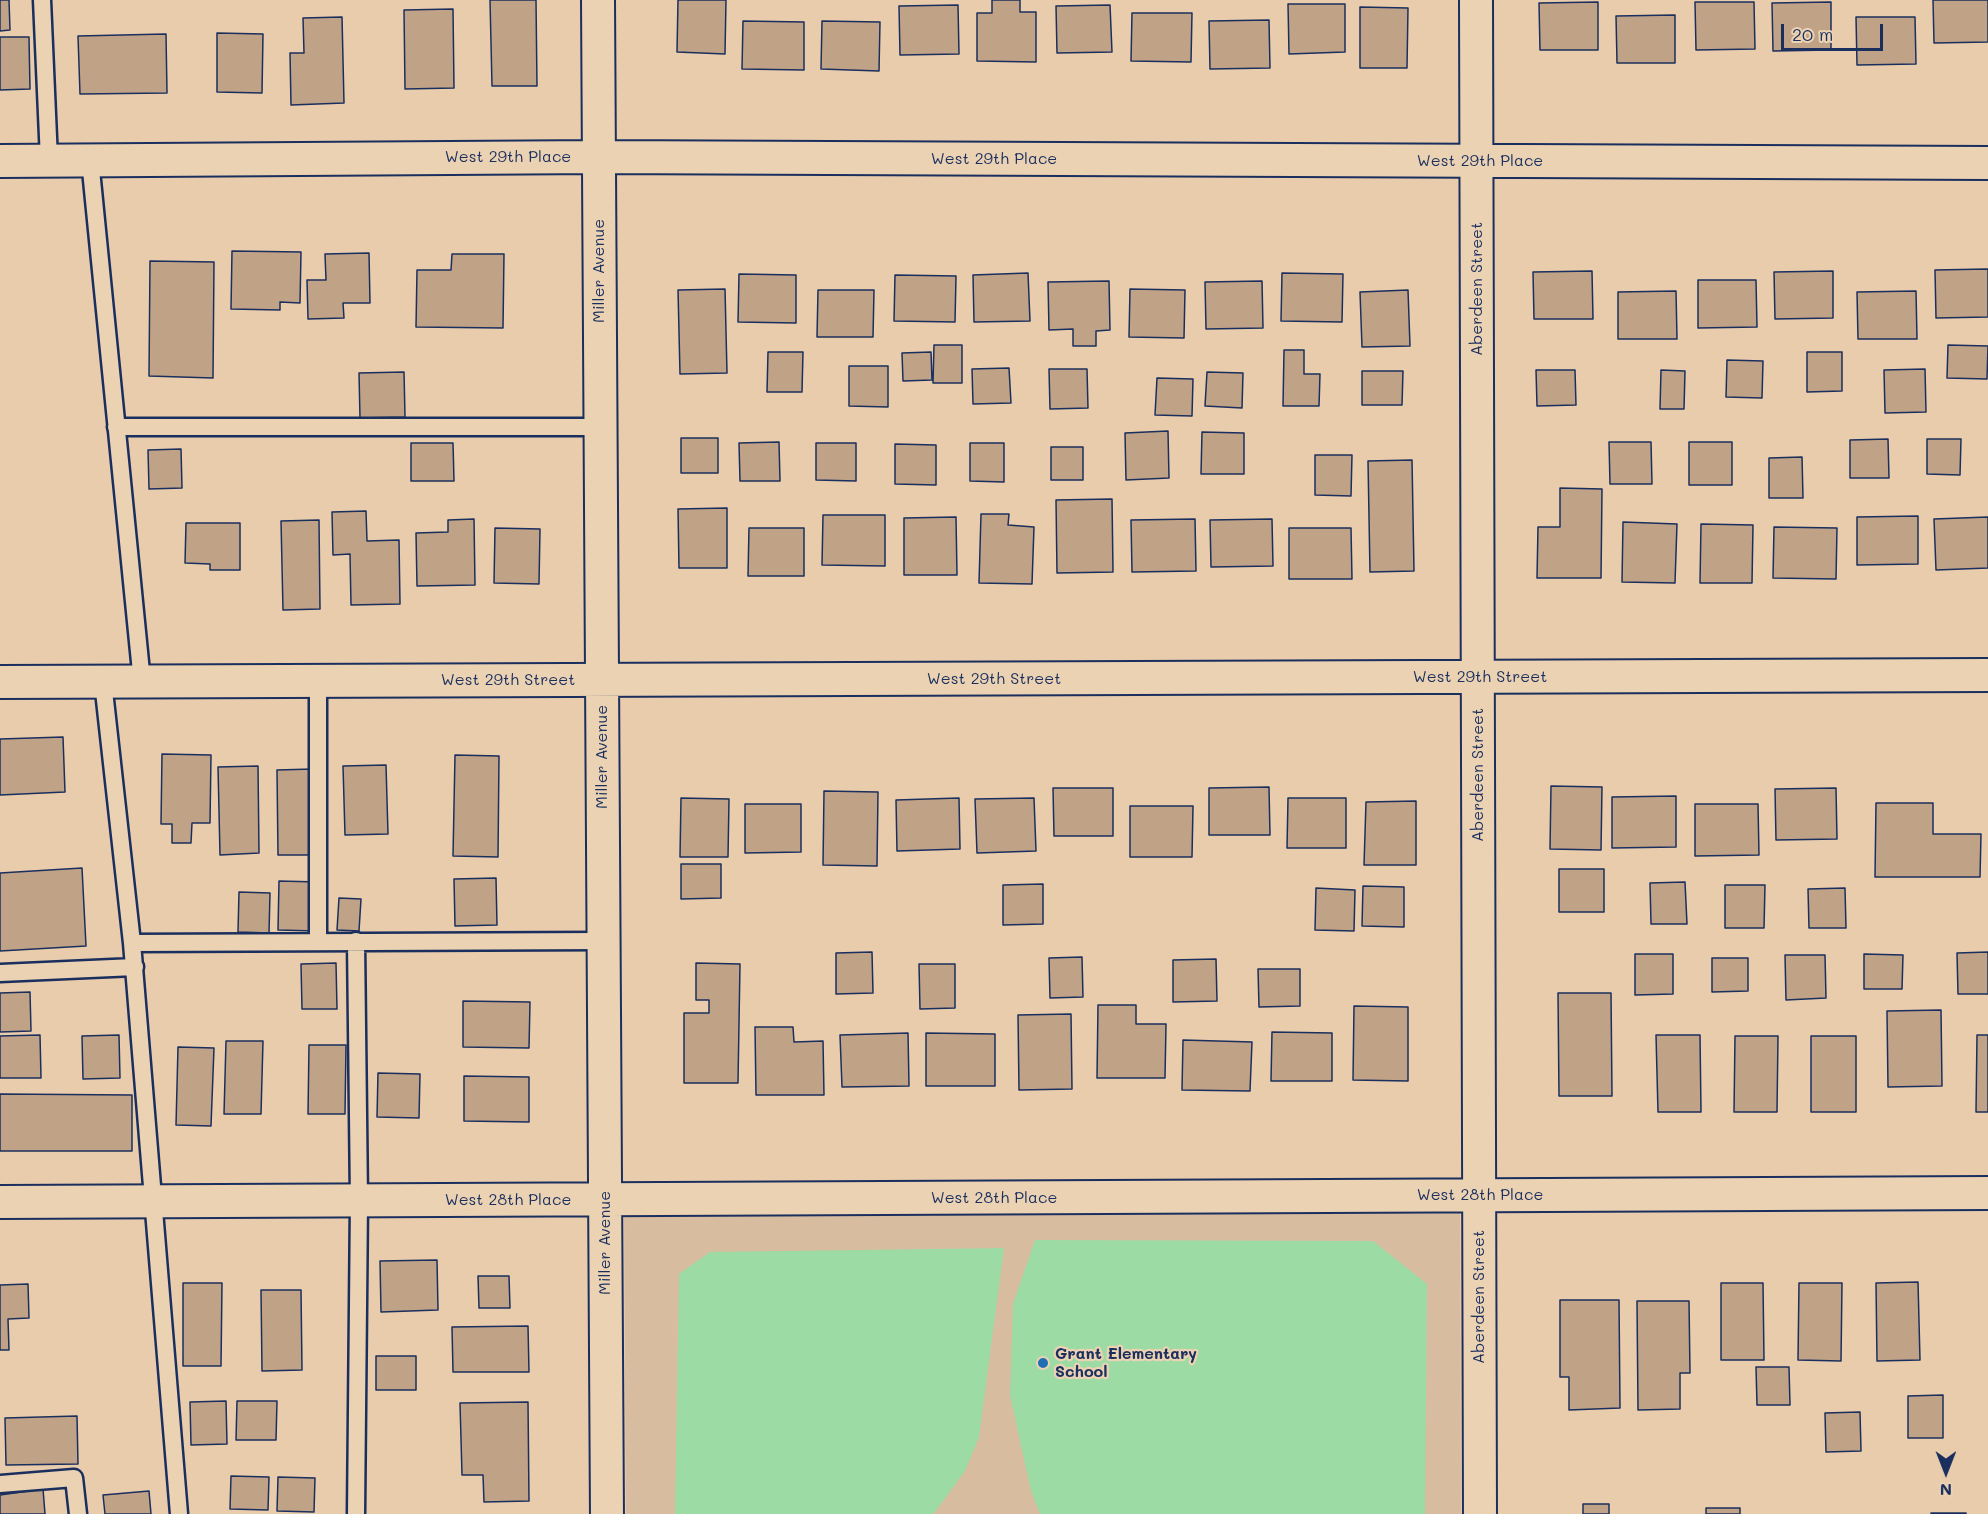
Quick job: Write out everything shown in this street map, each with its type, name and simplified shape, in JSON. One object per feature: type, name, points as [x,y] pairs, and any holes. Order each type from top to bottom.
[{"type":"street","name":"Miller Avenue","points":[[598,0],[607,1514]]},
{"type":"street","name":"Aberdeen Street","points":[[1476,0],[1480,1514]]},
{"type":"street","name":"West 29th Place","points":[[0,160],[599,157],[1988,163]]},
{"type":"street","name":"West 29th Street","points":[[0,682],[1988,675]]},
{"type":"street","name":"West 28th Place","points":[[0,1202],[1988,1193]]},
{"type":"lane","points":[[42,0],[49,160]]},
{"type":"lane","points":[[90,160],[142,682]]},
{"type":"lane","points":[[116,428],[600,428]]},
{"type":"lane","points":[[318,681],[318,942]]},
{"type":"lane","points":[[104,682],[135,967],[179,1514]]},
{"type":"lane","points":[[356,941],[359,1201],[356,1514]]},
{"type":"lane","points":[[132,944],[603,941]]},
{"type":"lane","points":[[0,973],[135,967]]},
{"type":"lane","points":[[0,1484],[75,1478],[78,1514]]},
{"type":"shaded area","name":"Grant Elementary School","points":[[624,1211],[1460,1211],[1461,1514],[626,1514]]},
{"type":"green space","points":[[1035,1240],[1373,1241],[1427,1284],[1425,1514],[1040,1514],[1031,1491],[1010,1395],[1013,1304]]},
{"type":"green space","points":[[1004,1248],[979,1437],[965,1471],[935,1512],[932,1514],[675,1514],[679,1274],[710,1252]]},
{"type":"building","points":[[0,0],[9,0],[10,30],[0,31]]},
{"type":"building","points":[[490,0],[536,0],[537,86],[492,86]]},
{"type":"building","points":[[678,0],[726,0],[725,54],[677,52]]},
{"type":"building","points":[[992,0],[1020,0],[1020,12],[1036,12],[1036,62],[977,61],[977,13],[992,13]]},
{"type":"building","points":[[1933,0],[1988,0],[1988,42],[1934,43]]},
{"type":"building","points":[[1598,2],[1598,50],[1540,50],[1539,3]]},
{"type":"building","points":[[1695,2],[1754,2],[1755,49],[1696,50]]},
{"type":"building","points":[[1831,2],[1831,50],[1773,51],[1772,3]]},
{"type":"building","points":[[1288,4],[1345,4],[1345,52],[1289,54]]},
{"type":"building","points":[[958,5],[959,54],[900,55],[899,6]]},
{"type":"building","points":[[1110,5],[1112,52],[1057,53],[1056,6]]},
{"type":"building","points":[[1360,7],[1408,8],[1407,68],[1360,68]]},
{"type":"building","points":[[453,9],[454,88],[405,89],[404,10]]},
{"type":"building","points":[[1132,13],[1192,13],[1191,62],[1131,61]]},
{"type":"building","points":[[1675,15],[1675,63],[1617,63],[1616,16]]},
{"type":"building","points":[[342,17],[344,103],[291,105],[290,53],[304,53],[303,18]]},
{"type":"building","points":[[1856,17],[1915,17],[1916,64],[1857,65]]},
{"type":"building","points":[[1269,20],[1270,68],[1210,69],[1209,21]]},
{"type":"building","points":[[743,21],[804,22],[804,70],[742,69]]},
{"type":"building","points":[[822,21],[880,22],[879,71],[821,69]]},
{"type":"building","points":[[217,33],[263,34],[262,93],[217,92]]},
{"type":"building","points":[[166,34],[167,93],[80,94],[78,36]]},
{"type":"building","points":[[0,37],[29,37],[30,89],[0,90]]},
{"type":"building","points":[[232,251],[301,252],[300,303],[280,302],[280,310],[231,309]]},
{"type":"building","points":[[369,253],[370,303],[343,303],[344,318],[308,319],[307,280],[326,280],[325,254]]},
{"type":"building","points":[[452,254],[504,254],[503,328],[416,327],[417,270],[451,270]]},
{"type":"building","points":[[150,261],[214,262],[213,378],[149,376]]},
{"type":"building","points":[[1988,269],[1988,317],[1936,318],[1935,270]]},
{"type":"building","points":[[1592,271],[1593,319],[1534,319],[1533,272]]},
{"type":"building","points":[[1833,271],[1833,318],[1775,319],[1774,272]]},
{"type":"building","points":[[1028,273],[1030,321],[974,322],[973,275]]},
{"type":"building","points":[[1282,273],[1343,274],[1342,322],[1281,321]]},
{"type":"building","points":[[739,274],[796,275],[796,323],[738,322]]},
{"type":"building","points":[[895,275],[956,276],[955,322],[894,321]]},
{"type":"building","points":[[1698,280],[1756,280],[1757,327],[1698,328]]},
{"type":"building","points":[[1109,281],[1110,330],[1096,331],[1096,346],[1073,346],[1073,329],[1049,330],[1048,282]]},
{"type":"building","points":[[1262,281],[1263,328],[1206,329],[1205,282]]},
{"type":"building","points":[[725,289],[727,373],[680,374],[678,290]]},
{"type":"building","points":[[1130,289],[1185,290],[1184,338],[1129,337]]},
{"type":"building","points":[[818,290],[874,290],[873,337],[817,337]]},
{"type":"building","points":[[1408,290],[1410,346],[1362,347],[1360,292]]},
{"type":"building","points":[[1676,291],[1677,339],[1618,339],[1618,292]]},
{"type":"building","points":[[1916,291],[1917,339],[1858,339],[1857,292]]},
{"type":"building","points":[[934,345],[962,345],[962,383],[933,383]]},
{"type":"building","points":[[1948,345],[1988,346],[1987,379],[1947,378]]},
{"type":"building","points":[[1284,350],[1304,350],[1304,374],[1320,374],[1319,406],[1283,406]]},
{"type":"building","points":[[768,352],[803,352],[802,392],[767,392]]},
{"type":"building","points":[[931,352],[932,380],[903,381],[902,353]]},
{"type":"building","points":[[1807,352],[1842,352],[1842,391],[1807,392]]},
{"type":"building","points":[[1727,360],[1763,361],[1762,398],[1726,397]]},
{"type":"building","points":[[849,366],[888,366],[888,407],[849,406]]},
{"type":"building","points":[[1009,368],[1011,403],[973,404],[972,369]]},
{"type":"building","points":[[1049,369],[1087,369],[1088,408],[1050,409]]},
{"type":"building","points":[[1925,369],[1926,412],[1885,413],[1884,370]]},
{"type":"building","points":[[1536,370],[1575,370],[1576,405],[1537,406]]},
{"type":"building","points":[[1661,370],[1685,371],[1684,409],[1660,409]]},
{"type":"building","points":[[1362,371],[1403,371],[1402,405],[1362,405]]},
{"type":"building","points":[[404,372],[405,417],[360,418],[359,373]]},
{"type":"building","points":[[1207,372],[1243,373],[1242,408],[1205,406]]},
{"type":"building","points":[[1157,378],[1193,379],[1192,416],[1155,415]]},
{"type":"building","points":[[1168,431],[1169,478],[1126,480],[1125,433]]},
{"type":"building","points":[[1202,432],[1244,433],[1244,474],[1201,474]]},
{"type":"building","points":[[681,438],[718,438],[718,473],[681,473]]},
{"type":"building","points":[[1888,439],[1889,478],[1850,478],[1850,440]]},
{"type":"building","points":[[1927,439],[1961,439],[1960,475],[1927,474]]},
{"type":"building","points":[[779,442],[780,481],[740,481],[739,443]]},
{"type":"building","points":[[1609,442],[1651,442],[1652,484],[1610,484]]},
{"type":"building","points":[[1689,442],[1732,442],[1732,485],[1689,485]]},
{"type":"building","points":[[411,443],[453,443],[454,481],[411,481]]},
{"type":"building","points":[[816,443],[856,443],[856,481],[816,480]]},
{"type":"building","points":[[970,443],[1004,443],[1004,482],[970,481]]},
{"type":"building","points":[[895,444],[936,445],[936,485],[895,484]]},
{"type":"building","points":[[1051,447],[1083,447],[1083,480],[1051,480]]},
{"type":"building","points":[[181,449],[182,488],[149,489],[148,450]]},
{"type":"building","points":[[1315,455],[1352,455],[1351,496],[1315,495]]},
{"type":"building","points":[[1802,457],[1803,498],[1769,498],[1769,458]]},
{"type":"building","points":[[1412,460],[1414,571],[1370,572],[1368,461]]},
{"type":"building","points":[[1560,488],[1602,489],[1601,578],[1537,578],[1538,527],[1560,527]]},
{"type":"building","points":[[1112,499],[1113,572],[1057,573],[1056,500]]},
{"type":"building","points":[[727,508],[727,568],[679,568],[678,509]]},
{"type":"building","points":[[366,511],[367,541],[399,540],[400,604],[351,605],[350,554],[333,555],[332,512]]},
{"type":"building","points":[[981,514],[1009,514],[1008,525],[1034,527],[1032,584],[979,583]]},
{"type":"building","points":[[823,515],[885,515],[885,566],[822,565]]},
{"type":"building","points":[[1918,516],[1918,564],[1857,565],[1857,517]]},
{"type":"building","points":[[956,517],[957,575],[904,575],[904,518]]},
{"type":"building","points":[[1988,517],[1988,568],[1936,570],[1934,519]]},
{"type":"building","points":[[474,519],[475,585],[417,586],[416,533],[448,532],[448,520]]},
{"type":"building","points":[[1195,519],[1196,571],[1132,572],[1131,520]]},
{"type":"building","points":[[1272,519],[1273,566],[1211,567],[1210,520]]},
{"type":"building","points":[[319,520],[320,609],[283,610],[281,521]]},
{"type":"building","points":[[1623,522],[1677,524],[1675,583],[1622,582]]},
{"type":"building","points":[[186,523],[240,523],[240,570],[210,570],[210,564],[185,563]]},
{"type":"building","points":[[1701,524],[1753,525],[1752,583],[1700,583]]},
{"type":"building","points":[[1774,527],[1837,528],[1836,579],[1773,578]]},
{"type":"building","points":[[495,528],[540,529],[539,584],[494,583]]},
{"type":"building","points":[[749,528],[804,528],[804,576],[748,576]]},
{"type":"building","points":[[1289,528],[1351,528],[1352,579],[1289,579]]},
{"type":"building","points":[[63,737],[65,792],[0,795],[0,739]]},
{"type":"building","points":[[162,754],[211,755],[210,823],[192,823],[191,843],[172,843],[172,824],[161,824]]},
{"type":"building","points":[[455,755],[499,756],[498,857],[453,856]]},
{"type":"building","points":[[386,765],[388,834],[345,835],[343,766]]},
{"type":"building","points":[[258,766],[259,853],[220,855],[218,767]]},
{"type":"building","points":[[313,769],[313,855],[278,855],[277,770]]},
{"type":"building","points":[[1551,786],[1602,787],[1601,850],[1550,849]]},
{"type":"building","points":[[1269,787],[1270,835],[1209,835],[1209,788]]},
{"type":"building","points":[[1053,788],[1113,788],[1113,836],[1054,836]]},
{"type":"building","points":[[1836,788],[1837,839],[1776,840],[1775,789]]},
{"type":"building","points":[[824,791],[878,792],[877,866],[823,865]]},
{"type":"building","points":[[1676,796],[1676,847],[1612,848],[1612,797]]},
{"type":"building","points":[[681,798],[729,799],[728,857],[680,857]]},
{"type":"building","points":[[959,798],[960,849],[897,851],[896,800]]},
{"type":"building","points":[[1034,798],[1036,851],[977,853],[975,799]]},
{"type":"building","points":[[1288,798],[1346,798],[1346,848],[1287,848]]},
{"type":"building","points":[[1416,801],[1416,865],[1364,865],[1366,802]]},
{"type":"building","points":[[1876,803],[1933,803],[1933,834],[1981,834],[1980,877],[1875,877]]},
{"type":"building","points":[[745,804],[801,804],[801,852],[745,853]]},
{"type":"building","points":[[1695,804],[1758,804],[1759,855],[1695,856]]},
{"type":"building","points":[[1130,806],[1193,806],[1192,857],[1130,857]]},
{"type":"building","points":[[681,864],[721,864],[721,898],[681,899]]},
{"type":"building","points":[[82,868],[86,946],[0,951],[0,873]]},
{"type":"building","points":[[1559,869],[1604,869],[1604,912],[1559,912]]},
{"type":"building","points":[[496,878],[497,925],[455,926],[454,879]]},
{"type":"building","points":[[279,881],[318,882],[316,931],[278,930]]},
{"type":"building","points":[[1685,882],[1687,924],[1651,924],[1650,883]]},
{"type":"building","points":[[1043,884],[1043,924],[1003,925],[1003,885]]},
{"type":"building","points":[[1725,885],[1765,885],[1764,928],[1725,928]]},
{"type":"building","points":[[1363,886],[1404,887],[1404,927],[1362,926]]},
{"type":"building","points":[[1316,888],[1355,890],[1354,931],[1315,930]]},
{"type":"building","points":[[1845,888],[1846,928],[1809,928],[1808,889]]},
{"type":"building","points":[[239,892],[270,893],[269,933],[238,932]]},
{"type":"building","points":[[339,898],[361,899],[359,931],[337,930]]},
{"type":"building","points":[[872,952],[873,993],[836,994],[836,953]]},
{"type":"building","points":[[1988,952],[1988,994],[1958,994],[1957,953]]},
{"type":"building","points":[[1635,954],[1673,954],[1673,994],[1635,995]]},
{"type":"building","points":[[1864,954],[1903,955],[1902,989],[1864,989]]},
{"type":"building","points":[[1785,955],[1825,955],[1826,998],[1786,1000]]},
{"type":"building","points":[[1082,957],[1083,997],[1050,998],[1049,958]]},
{"type":"building","points":[[1712,958],[1748,958],[1748,991],[1712,992]]},
{"type":"building","points":[[1216,959],[1217,1001],[1173,1002],[1173,960]]},
{"type":"building","points":[[336,963],[337,1009],[302,1009],[301,964]]},
{"type":"building","points":[[696,963],[740,964],[738,1083],[684,1083],[684,1013],[709,1013],[709,1000],[696,1000]]},
{"type":"building","points":[[919,964],[955,964],[955,1008],[920,1009]]},
{"type":"building","points":[[1258,969],[1300,969],[1300,1006],[1259,1007]]},
{"type":"building","points":[[30,992],[31,1031],[0,1032],[0,993]]},
{"type":"building","points":[[1558,993],[1611,993],[1612,1096],[1559,1096]]},
{"type":"building","points":[[463,1001],[530,1002],[529,1048],[463,1047]]},
{"type":"building","points":[[1098,1005],[1136,1005],[1136,1024],[1166,1024],[1165,1078],[1097,1078]]},
{"type":"building","points":[[1354,1006],[1408,1007],[1408,1081],[1353,1080]]},
{"type":"building","points":[[1941,1010],[1942,1086],[1888,1087],[1887,1011]]},
{"type":"building","points":[[1071,1014],[1072,1089],[1019,1090],[1018,1015]]},
{"type":"building","points":[[755,1027],[793,1027],[794,1042],[823,1041],[824,1095],[756,1095]]},
{"type":"building","points":[[1272,1032],[1332,1033],[1332,1081],[1271,1081]]},
{"type":"building","points":[[908,1033],[909,1086],[842,1087],[840,1035]]},
{"type":"building","points":[[926,1033],[995,1034],[995,1086],[926,1086]]},
{"type":"building","points":[[40,1035],[41,1078],[0,1078],[0,1036]]},
{"type":"building","points":[[119,1035],[120,1078],[83,1079],[82,1036]]},
{"type":"building","points":[[1656,1035],[1700,1035],[1701,1112],[1658,1112]]},
{"type":"building","points":[[1977,1035],[1988,1035],[1988,1112],[1976,1112]]},
{"type":"building","points":[[1735,1036],[1778,1036],[1777,1112],[1734,1112]]},
{"type":"building","points":[[1811,1036],[1856,1036],[1856,1112],[1811,1112]]},
{"type":"building","points":[[1183,1040],[1252,1042],[1250,1091],[1182,1090]]},
{"type":"building","points":[[226,1041],[263,1041],[261,1114],[224,1114]]},
{"type":"building","points":[[309,1045],[346,1045],[345,1114],[308,1114]]},
{"type":"building","points":[[178,1047],[214,1048],[211,1126],[176,1125]]},
{"type":"building","points":[[378,1073],[420,1074],[419,1118],[377,1117]]},
{"type":"building","points":[[464,1076],[529,1077],[529,1122],[464,1121]]},
{"type":"building","points":[[0,1094],[132,1095],[132,1151],[0,1151]]},
{"type":"building","points":[[437,1260],[438,1310],[381,1312],[380,1261]]},
{"type":"building","points":[[478,1276],[509,1276],[510,1308],[479,1308]]},
{"type":"building","points":[[1918,1282],[1920,1360],[1877,1361],[1876,1283]]},
{"type":"building","points":[[183,1283],[222,1283],[221,1366],[183,1366]]},
{"type":"building","points":[[1721,1283],[1763,1283],[1764,1360],[1721,1360]]},
{"type":"building","points":[[1799,1283],[1842,1283],[1841,1361],[1798,1360]]},
{"type":"building","points":[[28,1284],[29,1318],[8,1319],[9,1350],[0,1350],[0,1285]]},
{"type":"building","points":[[261,1290],[301,1290],[302,1370],[262,1371]]},
{"type":"building","points":[[1560,1300],[1619,1300],[1620,1408],[1569,1410],[1569,1377],[1560,1377]]},
{"type":"building","points":[[1637,1301],[1689,1301],[1690,1373],[1680,1373],[1680,1409],[1638,1410]]},
{"type":"building","points":[[528,1326],[529,1372],[453,1372],[452,1327]]},
{"type":"building","points":[[376,1356],[416,1356],[416,1390],[376,1390]]},
{"type":"building","points":[[1756,1367],[1789,1367],[1790,1405],[1757,1405]]},
{"type":"building","points":[[1943,1395],[1943,1438],[1908,1438],[1908,1396]]},
{"type":"building","points":[[226,1401],[227,1444],[191,1445],[190,1402]]},
{"type":"building","points":[[237,1401],[277,1401],[276,1440],[236,1440]]},
{"type":"building","points":[[528,1402],[529,1501],[484,1502],[483,1475],[462,1475],[460,1403]]},
{"type":"building","points":[[1860,1412],[1861,1451],[1826,1452],[1825,1413]]},
{"type":"building","points":[[77,1416],[78,1464],[6,1465],[5,1418]]},
{"type":"building","points":[[231,1476],[269,1477],[268,1510],[230,1509]]},
{"type":"building","points":[[278,1477],[315,1478],[314,1512],[277,1511]]},
{"type":"building","points":[[43,1489],[45,1514],[0,1514],[0,1495]]},
{"type":"building","points":[[149,1491],[151,1514],[105,1514],[103,1495]]},
{"type":"building","points":[[1583,1504],[1609,1504],[1609,1514],[1583,1514]]},
{"type":"building","points":[[1706,1508],[1740,1508],[1740,1514],[1706,1514]]},
{"type":"building","points":[[1966,1513],[1966,1514],[1931,1514]]},
{"type":"place","name":"Grant Elementary School","points":[[1043,1363]]}]
